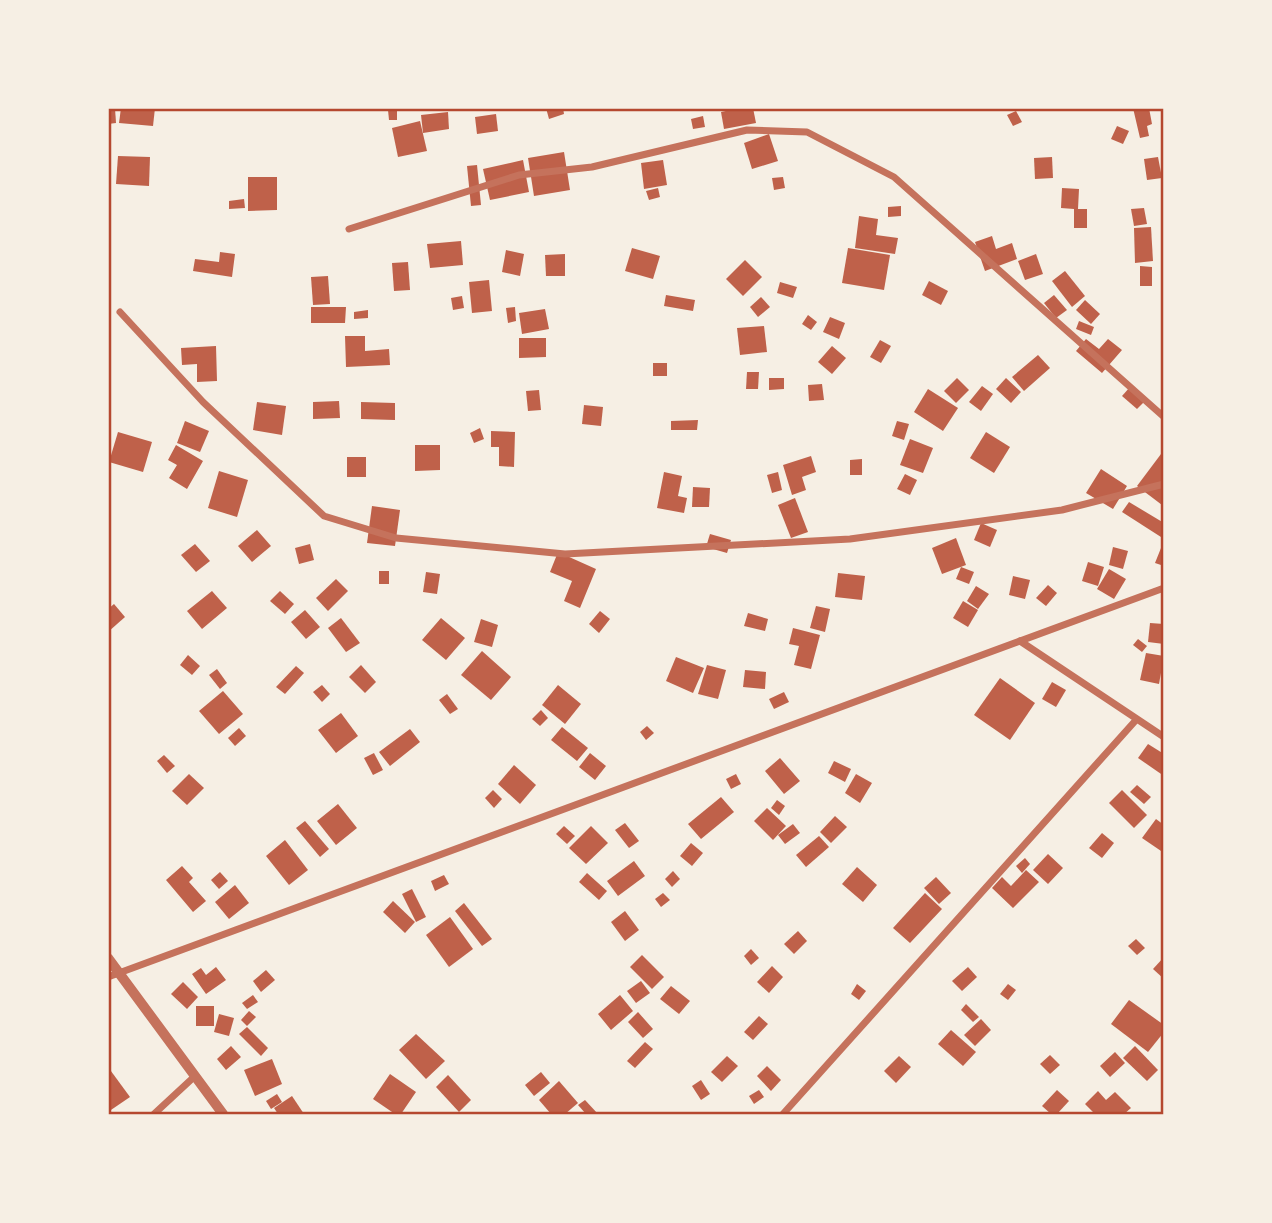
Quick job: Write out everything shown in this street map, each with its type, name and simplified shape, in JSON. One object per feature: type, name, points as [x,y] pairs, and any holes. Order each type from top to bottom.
[{"type":"street","points":[[348,229],[519,176],[592,167],[747,131],[807,132],[894,177],[1164,417]]},
{"type":"street","points":[[120,312],[203,402],[324,516],[396,538],[565,554],[850,538],[1062,510],[1164,484]]},
{"type":"street","points":[[114,975],[1164,588]]},
{"type":"street","points":[[1020,641],[1164,737]]},
{"type":"street","points":[[783,1115],[1136,720]]},
{"type":"street","points":[[108,958],[114,975],[223,1115]]},
{"type":"street","points":[[154,1115],[194,1076]]},
{"type":"building","points":[[108,108],[115,108],[116,123],[108,124]]},
{"type":"building","points":[[121,108],[155,108],[153,126],[119,123]]},
{"type":"building","points":[[546,108],[563,108],[564,114],[549,119]]},
{"type":"building","points":[[753,108],[756,123],[724,129],[721,112]]},
{"type":"building","points":[[1133,108],[1149,108],[1152,124],[1147,126],[1149,136],[1140,138]]},
{"type":"building","points":[[388,110],[397,110],[397,120],[389,120]]},
{"type":"building","points":[[1016,111],[1022,122],[1013,126],[1007,115]]},
{"type":"building","points":[[448,112],[449,129],[423,133],[421,115]]},
{"type":"building","points":[[496,114],[498,131],[477,134],[475,117]]},
{"type":"building","points":[[703,116],[705,127],[693,129],[691,119]]},
{"type":"building","points":[[420,121],[427,151],[398,157],[392,128]]},
{"type":"building","points":[[1117,126],[1129,131],[1123,144],[1111,139]]},
{"type":"building","points":[[769,134],[778,161],[752,169],[744,143]]},
{"type":"building","points":[[564,152],[570,190],[534,196],[528,158]]},
{"type":"building","points":[[118,156],[150,157],[149,186],[116,184]]},
{"type":"building","points":[[1052,157],[1053,178],[1035,179],[1034,158]]},
{"type":"building","points":[[1158,157],[1162,178],[1147,180],[1144,159]]},
{"type":"building","points":[[523,160],[529,192],[490,200],[483,169]]},
{"type":"building","points":[[663,160],[667,185],[644,189],[641,163]]},
{"type":"building","points":[[477,165],[481,205],[471,206],[467,166]]},
{"type":"building","points":[[248,177],[277,177],[277,210],[248,211]]},
{"type":"building","points":[[783,177],[785,188],[774,190],[772,178]]},
{"type":"building","points":[[658,188],[660,197],[649,200],[646,191]]},
{"type":"building","points":[[1062,188],[1079,189],[1078,209],[1087,209],[1087,228],[1074,228],[1074,209],[1061,208]]},
{"type":"building","points":[[244,199],[245,208],[229,209],[229,201]]},
{"type":"building","points":[[901,206],[901,216],[888,217],[888,207]]},
{"type":"building","points":[[1144,208],[1147,224],[1134,226],[1131,209]]},
{"type":"building","points":[[859,216],[878,219],[876,235],[898,238],[895,254],[855,248]]},
{"type":"building","points":[[1151,227],[1153,261],[1135,263],[1134,228]]},
{"type":"building","points":[[992,236],[996,249],[1012,243],[1017,259],[985,271],[975,242]]},
{"type":"building","points":[[461,241],[463,265],[430,268],[427,244]]},
{"type":"building","points":[[632,248],[660,256],[653,279],[625,271]]},
{"type":"building","points":[[848,248],[890,255],[884,290],[842,283]]},
{"type":"building","points":[[506,250],[524,254],[520,276],[502,272]]},
{"type":"building","points":[[220,252],[235,254],[232,277],[193,271],[195,259],[219,262]]},
{"type":"building","points":[[565,254],[565,276],[546,276],[545,255]]},
{"type":"building","points":[[1036,254],[1043,274],[1025,280],[1018,261]]},
{"type":"building","points":[[745,260],[762,277],[743,296],[726,279]]},
{"type":"building","points":[[408,262],[410,290],[394,291],[392,263]]},
{"type":"building","points":[[1140,266],[1152,267],[1152,286],[1140,286]]},
{"type":"building","points":[[1065,271],[1085,296],[1072,307],[1052,281]]},
{"type":"building","points":[[328,276],[330,304],[313,305],[311,277]]},
{"type":"building","points":[[489,280],[492,311],[472,313],[469,282]]},
{"type":"building","points":[[929,281],[948,291],[941,305],[922,295]]},
{"type":"building","points":[[780,282],[797,287],[793,298],[777,293]]},
{"type":"building","points":[[666,295],[695,300],[693,311],[664,306]]},
{"type":"building","points":[[1054,295],[1067,310],[1056,318],[1044,303]]},
{"type":"building","points":[[462,296],[464,308],[453,310],[451,298]]},
{"type":"building","points":[[761,297],[770,307],[758,317],[750,307]]},
{"type":"building","points":[[1085,300],[1100,314],[1091,324],[1076,310]]},
{"type":"building","points":[[311,307],[346,307],[345,323],[311,323]]},
{"type":"building","points":[[515,307],[516,321],[508,323],[506,308]]},
{"type":"building","points":[[545,309],[549,329],[522,334],[519,313]]},
{"type":"building","points":[[368,310],[368,318],[354,319],[354,312]]},
{"type":"building","points":[[808,315],[817,322],[811,330],[802,324]]},
{"type":"building","points":[[830,317],[845,323],[839,339],[823,332]]},
{"type":"building","points":[[1079,321],[1094,327],[1091,335],[1076,329]]},
{"type":"building","points":[[764,326],[767,352],[740,355],[737,328]]},
{"type":"building","points":[[345,336],[365,336],[365,351],[389,349],[390,365],[346,367]]},
{"type":"building","points":[[519,338],[546,338],[546,357],[519,358]]},
{"type":"building","points":[[1086,339],[1099,349],[1108,339],[1122,350],[1102,373],[1076,351]]},
{"type":"building","points":[[880,340],[891,346],[881,363],[870,357]]},
{"type":"building","points":[[216,346],[217,381],[197,382],[197,364],[182,365],[181,348]]},
{"type":"building","points":[[832,346],[846,358],[832,374],[818,362]]},
{"type":"building","points":[[1038,355],[1050,368],[1024,391],[1012,377]]},
{"type":"building","points":[[653,363],[667,363],[667,376],[653,376]]},
{"type":"building","points":[[747,372],[759,372],[758,389],[746,389]]},
{"type":"building","points":[[769,378],[784,378],[784,389],[769,390]]},
{"type":"building","points":[[957,378],[969,390],[956,403],[944,391]]},
{"type":"building","points":[[1006,378],[1021,392],[1011,403],[996,389]]},
{"type":"building","points":[[822,384],[824,400],[809,401],[808,385]]},
{"type":"building","points":[[982,386],[993,394],[981,411],[969,402]]},
{"type":"building","points":[[1130,387],[1145,401],[1137,409],[1122,396]]},
{"type":"building","points":[[928,389],[958,408],[943,431],[914,412]]},
{"type":"building","points":[[539,390],[541,410],[528,411],[526,391]]},
{"type":"building","points":[[339,401],[340,418],[313,419],[313,402]]},
{"type":"building","points":[[257,402],[286,406],[282,435],[253,430]]},
{"type":"building","points":[[361,402],[395,403],[395,420],[361,419]]},
{"type":"building","points":[[584,405],[603,407],[601,426],[582,424]]},
{"type":"building","points":[[698,420],[697,430],[671,430],[671,421]]},
{"type":"building","points":[[185,421],[209,431],[200,452],[177,443]]},
{"type":"building","points":[[897,421],[909,424],[904,440],[892,436]]},
{"type":"building","points":[[480,428],[484,439],[474,443],[470,433]]},
{"type":"building","points":[[491,431],[515,432],[514,467],[499,466],[499,447],[491,447]]},
{"type":"building","points":[[118,432],[152,442],[143,472],[109,462]]},
{"type":"building","points":[[986,432],[1010,447],[994,473],[970,458]]},
{"type":"building","points":[[910,439],[933,448],[923,473],[900,465]]},
{"type":"building","points":[[176,445],[203,461],[187,489],[169,478],[177,465],[168,460]]},
{"type":"building","points":[[415,445],[440,445],[440,470],[415,471]]},
{"type":"building","points":[[1164,450],[1164,504],[1162,505],[1137,486]]},
{"type":"building","points":[[811,456],[816,472],[802,477],[806,490],[792,495],[783,465]]},
{"type":"building","points":[[347,457],[366,457],[366,477],[347,477]]},
{"type":"building","points":[[862,459],[862,475],[850,475],[850,460]]},
{"type":"building","points":[[1101,469],[1127,486],[1113,509],[1086,493]]},
{"type":"building","points":[[219,471],[248,480],[237,517],[208,508]]},
{"type":"building","points":[[664,472],[682,476],[678,496],[687,498],[684,513],[657,508]]},
{"type":"building","points":[[778,472],[782,490],[772,493],[767,475]]},
{"type":"building","points":[[905,474],[917,480],[910,495],[897,489]]},
{"type":"building","points":[[693,487],[710,488],[709,507],[692,507]]},
{"type":"building","points":[[795,498],[808,532],[791,538],[778,505]]},
{"type":"building","points":[[1129,502],[1164,523],[1161,537],[1122,512]]},
{"type":"building","points":[[372,506],[400,510],[395,546],[367,543]]},
{"type":"building","points":[[981,523],[997,530],[990,547],[974,540]]},
{"type":"building","points":[[257,530],[271,546],[252,562],[238,546]]},
{"type":"building","points":[[710,534],[731,540],[727,553],[706,547]]},
{"type":"building","points":[[956,538],[966,565],[942,574],[932,548]]},
{"type":"building","points":[[1164,543],[1164,566],[1155,563]]},
{"type":"building","points":[[195,544],[210,561],[196,572],[181,555]]},
{"type":"building","points":[[310,544],[314,560],[299,564],[295,548]]},
{"type":"building","points":[[1113,547],[1128,551],[1123,569],[1109,565]]},
{"type":"building","points":[[558,552],[596,569],[580,608],[564,601],[572,581],[550,572]]},
{"type":"building","points":[[1088,562],[1104,567],[1098,586],[1082,581]]},
{"type":"building","points":[[961,567],[974,572],[969,584],[956,579]]},
{"type":"building","points":[[1109,569],[1126,579],[1114,599],[1097,589]]},
{"type":"building","points":[[379,571],[389,571],[389,584],[379,584]]},
{"type":"building","points":[[426,572],[440,574],[437,594],[423,592]]},
{"type":"building","points":[[838,573],[865,576],[862,600],[835,597]]},
{"type":"building","points":[[1013,576],[1030,580],[1025,599],[1009,595]]},
{"type":"building","points":[[336,579],[348,591],[328,611],[316,598]]},
{"type":"building","points":[[1048,585],[1057,593],[1046,606],[1036,598]]},
{"type":"building","points":[[976,586],[989,594],[978,609],[967,601]]},
{"type":"building","points":[[212,591],[227,608],[202,629],[187,611]]},
{"type":"building","points":[[280,591],[294,604],[285,614],[270,601]]},
{"type":"building","points":[[963,601],[978,610],[968,627],[953,618]]},
{"type":"building","points":[[114,604],[125,617],[108,632],[108,609]]},
{"type":"building","points":[[816,606],[830,609],[825,632],[810,628]]},
{"type":"building","points":[[305,610],[320,627],[306,639],[291,622]]},
{"type":"building","points":[[600,611],[610,619],[599,633],[589,624]]},
{"type":"building","points":[[748,613],[768,619],[765,631],[744,626]]},
{"type":"building","points":[[341,618],[360,643],[346,652],[328,628]]},
{"type":"building","points":[[441,618],[465,638],[446,660],[422,640]]},
{"type":"building","points":[[481,619],[498,625],[492,647],[474,642]]},
{"type":"building","points":[[1150,623],[1164,624],[1164,644],[1148,642]]},
{"type":"building","points":[[793,628],[820,635],[811,669],[794,665],[799,646],[789,644]]},
{"type":"building","points":[[1138,639],[1147,646],[1142,652],[1133,645]]},
{"type":"building","points":[[482,651],[511,677],[491,700],[461,675]]},
{"type":"building","points":[[1146,653],[1164,656],[1159,684],[1140,680]]},
{"type":"building","points":[[188,655],[200,666],[192,675],[180,665]]},
{"type":"building","points":[[676,657],[704,668],[693,693],[666,681]]},
{"type":"building","points":[[361,665],[376,682],[365,693],[349,677]]},
{"type":"building","points":[[707,665],[726,670],[718,699],[698,694]]},
{"type":"building","points":[[296,666],[304,673],[285,694],[276,687]]},
{"type":"building","points":[[217,669],[227,683],[220,689],[209,675]]},
{"type":"building","points":[[745,670],[766,672],[765,689],[743,687]]},
{"type":"building","points":[[1000,678],[1035,703],[1010,740],[974,715]]},
{"type":"building","points":[[1052,682],[1066,690],[1056,707],[1042,699]]},
{"type":"building","points":[[322,685],[330,694],[322,702],[313,692]]},
{"type":"building","points":[[558,685],[581,704],[565,724],[542,705]]},
{"type":"building","points":[[223,691],[243,714],[219,734],[199,711]]},
{"type":"building","points":[[784,692],[789,702],[774,709],[769,699]]},
{"type":"building","points":[[447,694],[458,709],[450,714],[439,700]]},
{"type":"building","points":[[541,710],[548,718],[540,726],[532,719]]},
{"type":"building","points":[[341,713],[358,736],[336,753],[318,730]]},
{"type":"building","points":[[647,726],[654,733],[646,740],[640,732]]},
{"type":"building","points":[[562,727],[588,748],[577,761],[551,740]]},
{"type":"building","points":[[239,728],[246,736],[235,746],[228,738]]},
{"type":"building","points":[[410,729],[420,742],[390,766],[379,752]]},
{"type":"building","points":[[1148,744],[1164,754],[1164,776],[1138,758]]},
{"type":"building","points":[[374,753],[383,770],[373,775],[364,758]]},
{"type":"building","points":[[590,753],[606,766],[595,780],[579,767]]},
{"type":"building","points":[[164,755],[175,766],[167,773],[157,761]]},
{"type":"building","points":[[780,758],[800,781],[784,794],[765,771]]},
{"type":"building","points":[[834,761],[851,769],[845,782],[828,773]]},
{"type":"building","points":[[514,765],[536,785],[520,804],[498,784]]},
{"type":"building","points":[[189,774],[204,788],[187,805],[172,791]]},
{"type":"building","points":[[736,774],[741,784],[731,789],[726,779]]},
{"type":"building","points":[[856,774],[872,783],[860,803],[845,793]]},
{"type":"building","points":[[1137,785],[1151,797],[1144,804],[1130,792]]},
{"type":"building","points":[[493,790],[502,799],[494,808],[485,798]]},
{"type":"building","points":[[1122,790],[1147,815],[1134,828],[1109,803]]},
{"type":"building","points":[[721,797],[734,812],[701,839],[688,824]]},
{"type":"building","points":[[777,800],[785,806],[779,815],[771,808]]},
{"type":"building","points":[[338,804],[357,828],[336,845],[317,821]]},
{"type":"building","points":[[767,808],[786,826],[773,840],[754,821]]},
{"type":"building","points":[[835,816],[847,827],[831,843],[820,832]]},
{"type":"building","points":[[1156,819],[1164,825],[1164,853],[1142,838]]},
{"type":"building","points":[[305,821],[329,849],[320,857],[296,828]]},
{"type":"building","points":[[625,823],[639,841],[629,848],[615,830]]},
{"type":"building","points":[[793,824],[800,833],[785,844],[778,835]]},
{"type":"building","points":[[564,826],[575,836],[567,844],[556,834]]},
{"type":"building","points":[[591,826],[608,843],[586,864],[569,848]]},
{"type":"building","points":[[1102,833],[1114,843],[1102,858],[1089,848]]},
{"type":"building","points":[[819,836],[829,847],[806,867],[796,855]]},
{"type":"building","points":[[285,840],[308,870],[289,885],[266,856]]},
{"type":"building","points":[[691,843],[703,853],[692,866],[680,856]]},
{"type":"building","points":[[1048,854],[1063,868],[1048,884],[1033,870]]},
{"type":"building","points":[[1025,858],[1030,864],[1022,873],[1016,866]]},
{"type":"building","points":[[634,861],[645,876],[618,896],[607,881]]},
{"type":"building","points":[[182,866],[193,878],[189,882],[206,901],[193,912],[166,880]]},
{"type":"building","points":[[857,867],[877,885],[863,902],[842,884]]},
{"type":"building","points":[[1026,870],[1039,882],[1013,908],[992,888],[1002,877],[1011,886]]},
{"type":"building","points":[[673,871],[680,879],[672,887],[665,879]]},
{"type":"building","points":[[220,872],[228,881],[219,889],[211,880]]},
{"type":"building","points":[[587,873],[607,891],[599,900],[579,882]]},
{"type":"building","points":[[444,875],[449,884],[435,891],[431,881]]},
{"type":"building","points":[[936,877],[951,893],[939,904],[924,888]]},
{"type":"building","points":[[235,885],[249,903],[229,919],[215,902]]},
{"type":"building","points":[[412,889],[426,917],[416,922],[402,894]]},
{"type":"building","points":[[663,893],[670,900],[661,907],[655,899]]},
{"type":"building","points":[[925,893],[942,909],[910,943],[893,928]]},
{"type":"building","points":[[393,901],[415,922],[405,933],[383,912]]},
{"type":"building","points":[[464,903],[492,939],[482,946],[455,911]]},
{"type":"building","points":[[625,911],[639,930],[625,941],[611,922]]},
{"type":"building","points":[[450,917],[473,949],[449,967],[426,935]]},
{"type":"building","points":[[798,931],[807,941],[794,954],[784,944]]},
{"type":"building","points":[[1136,939],[1145,948],[1137,955],[1128,946]]},
{"type":"building","points":[[751,949],[759,958],[751,965],[744,956]]},
{"type":"building","points":[[642,955],[664,977],[652,989],[630,967]]},
{"type":"building","points":[[1164,957],[1164,979],[1153,969]]},
{"type":"building","points":[[772,966],[783,977],[769,993],[757,982]]},
{"type":"building","points":[[216,967],[226,980],[206,994],[192,974],[201,968],[206,975]]},
{"type":"building","points":[[968,967],[977,977],[962,991],[952,981]]},
{"type":"building","points":[[266,970],[275,980],[261,992],[253,981]]},
{"type":"building","points":[[641,981],[650,993],[636,1003],[627,991]]},
{"type":"building","points":[[183,982],[198,997],[187,1009],[171,994]]},
{"type":"building","points":[[857,984],[866,991],[859,1000],[851,994]]},
{"type":"building","points":[[1008,984],[1016,990],[1008,1000],[1000,994]]},
{"type":"building","points":[[671,986],[690,1001],[679,1014],[660,999]]},
{"type":"building","points":[[253,995],[258,1002],[247,1009],[242,1003]]},
{"type":"building","points":[[620,995],[633,1011],[611,1030],[598,1014]]},
{"type":"building","points":[[1129,1000],[1164,1025],[1164,1032],[1148,1052],[1111,1024]]},
{"type":"building","points":[[966,1004],[979,1017],[973,1022],[961,1010]]},
{"type":"building","points":[[196,1006],[214,1006],[214,1026],[196,1026]]},
{"type":"building","points":[[249,1011],[256,1017],[247,1026],[241,1020]]},
{"type":"building","points":[[638,1012],[653,1029],[643,1038],[628,1022]]},
{"type":"building","points":[[219,1014],[234,1018],[229,1036],[214,1032]]},
{"type":"building","points":[[759,1016],[768,1024],[753,1040],[744,1032]]},
{"type":"building","points":[[981,1019],[991,1030],[975,1046],[964,1035]]},
{"type":"building","points":[[247,1027],[268,1048],[261,1056],[239,1034]]},
{"type":"building","points":[[951,1030],[976,1052],[963,1066],[938,1044]]},
{"type":"building","points":[[416,1034],[445,1061],[426,1079],[399,1050]]},
{"type":"building","points":[[645,1042],[653,1049],[635,1068],[627,1061]]},
{"type":"building","points":[[231,1046],[241,1057],[226,1070],[217,1059]]},
{"type":"building","points":[[1135,1046],[1158,1070],[1147,1081],[1123,1058]]},
{"type":"building","points":[[1115,1052],[1125,1063],[1110,1077],[1100,1066]]},
{"type":"building","points":[[1050,1055],[1060,1065],[1050,1074],[1040,1064]]},
{"type":"building","points":[[727,1056],[738,1066],[722,1082],[711,1072]]},
{"type":"building","points":[[899,1056],[911,1067],[896,1083],[884,1071]]},
{"type":"building","points":[[272,1059],[282,1084],[255,1096],[244,1070]]},
{"type":"building","points":[[767,1066],[781,1080],[771,1091],[757,1076]]},
{"type":"building","points":[[108,1067],[130,1097],[108,1112]]},
{"type":"building","points":[[541,1072],[550,1083],[534,1096],[525,1085]]},
{"type":"building","points":[[390,1074],[416,1092],[401,1114],[395,1114],[373,1099]]},
{"type":"building","points":[[448,1075],[471,1100],[459,1112],[436,1087]]},
{"type":"building","points":[[701,1080],[710,1094],[701,1100],[692,1086]]},
{"type":"building","points":[[559,1081],[578,1103],[565,1114],[551,1114],[539,1100]]},
{"type":"building","points":[[759,1090],[764,1097],[754,1104],[749,1096]]},
{"type":"building","points":[[1057,1090],[1069,1101],[1057,1114],[1051,1114],[1042,1106]]},
{"type":"building","points":[[1098,1091],[1106,1100],[1115,1092],[1131,1108],[1124,1114],[1095,1114],[1085,1104]]},
{"type":"building","points":[[277,1094],[282,1102],[271,1109],[266,1101]]},
{"type":"building","points":[[292,1096],[304,1114],[278,1114],[274,1108]]},
{"type":"building","points":[[585,1100],[598,1114],[586,1114],[578,1105]]}]
